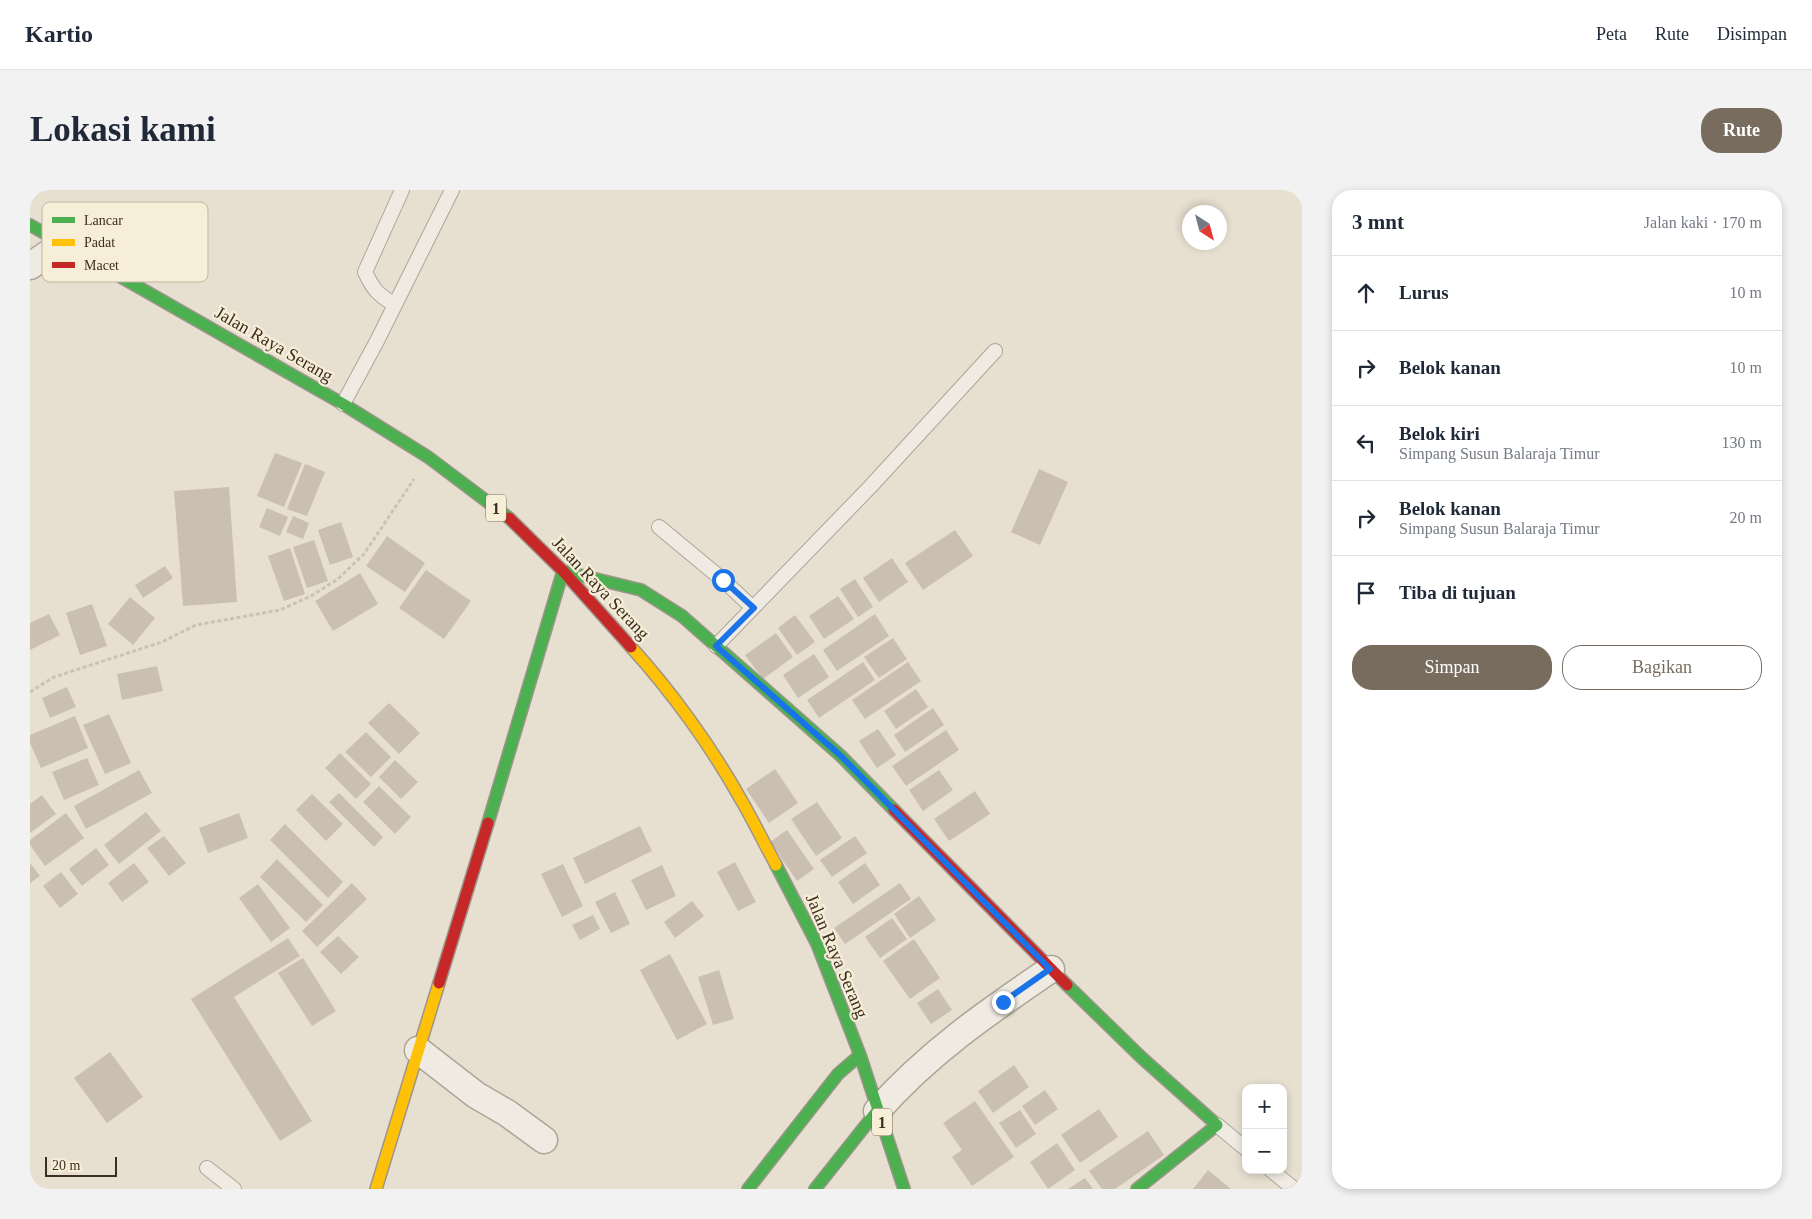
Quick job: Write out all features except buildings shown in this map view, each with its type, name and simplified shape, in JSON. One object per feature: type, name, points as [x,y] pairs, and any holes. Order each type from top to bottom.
[{"type":"main road","name":"Jalan Raya Serang","points":[[30,225],[42,231]]},
{"type":"main road","name":"Jalan Raya Serang","points":[[132,282],[343,404],[428,457],[514,522],[563,571],[645,662],[701,736],[740,797],[817,944],[860,1055],[904,1189]]},
{"type":"main road","points":[[376,1189],[563,571],[641,590],[682,616],[841,756],[1050,969],[1142,1058],[1217,1125],[1137,1189]]},
{"type":"main road","points":[[748,1189],[838,1074],[860,1055]]},
{"type":"main road","points":[[815,1189],[878,1110]]},
{"type":"street","points":[[30,266],[42,258]]},
{"type":"street","points":[[878,1110],[900,1084],[961,1032],[1050,969]]},
{"type":"street","points":[[418,1050],[476,1095],[507,1113],[544,1140]]},
{"type":"lane","points":[[394,304],[379,296],[365,272],[402,190]]},
{"type":"lane","points":[[343,404],[377,341],[452,190]]},
{"type":"lane","points":[[716,646],[870,487],[995,351]]},
{"type":"lane","points":[[659,527],[754,608]]},
{"type":"lane","points":[[1217,1125],[1242,1146]]},
{"type":"lane","points":[[207,1168],[234,1189]]},
{"type":"lane","points":[[1276,1174],[1294,1189]]},
{"type":"path","points":[[30,692],[54,677],[162,642],[196,625],[280,610],[311,596],[338,579],[364,554],[428,457]]},
{"type":"traffic: fast","points":[[30,225],[42,232]]},
{"type":"traffic: fast","points":[[130,282],[343,404],[428,457],[509,518]]},
{"type":"traffic: fast","points":[[488,823],[563,571],[641,590],[682,616],[841,756],[894,810]]},
{"type":"traffic: fast","points":[[776,865],[817,944],[860,1055],[904,1189]]},
{"type":"traffic: fast","points":[[1067,985],[1142,1058],[1217,1125],[1137,1189]]},
{"type":"traffic: fast","points":[[748,1189],[838,1074],[860,1055]]},
{"type":"traffic: fast","points":[[815,1189],[877,1111]]},
{"type":"traffic: slow","points":[[631,647],[690,720],[729,778],[776,865]]},
{"type":"traffic: slow","points":[[376,1189],[439,983]]},
{"type":"traffic: jam","points":[[509,518],[563,571],[631,647]]},
{"type":"traffic: jam","points":[[894,810],[1067,985]]},
{"type":"traffic: jam","points":[[439,983],[488,823]]},
{"type":"route","points":[[723,580],[754,608],[716,646],[841,756],[1050,969],[1003,1002]]}]
